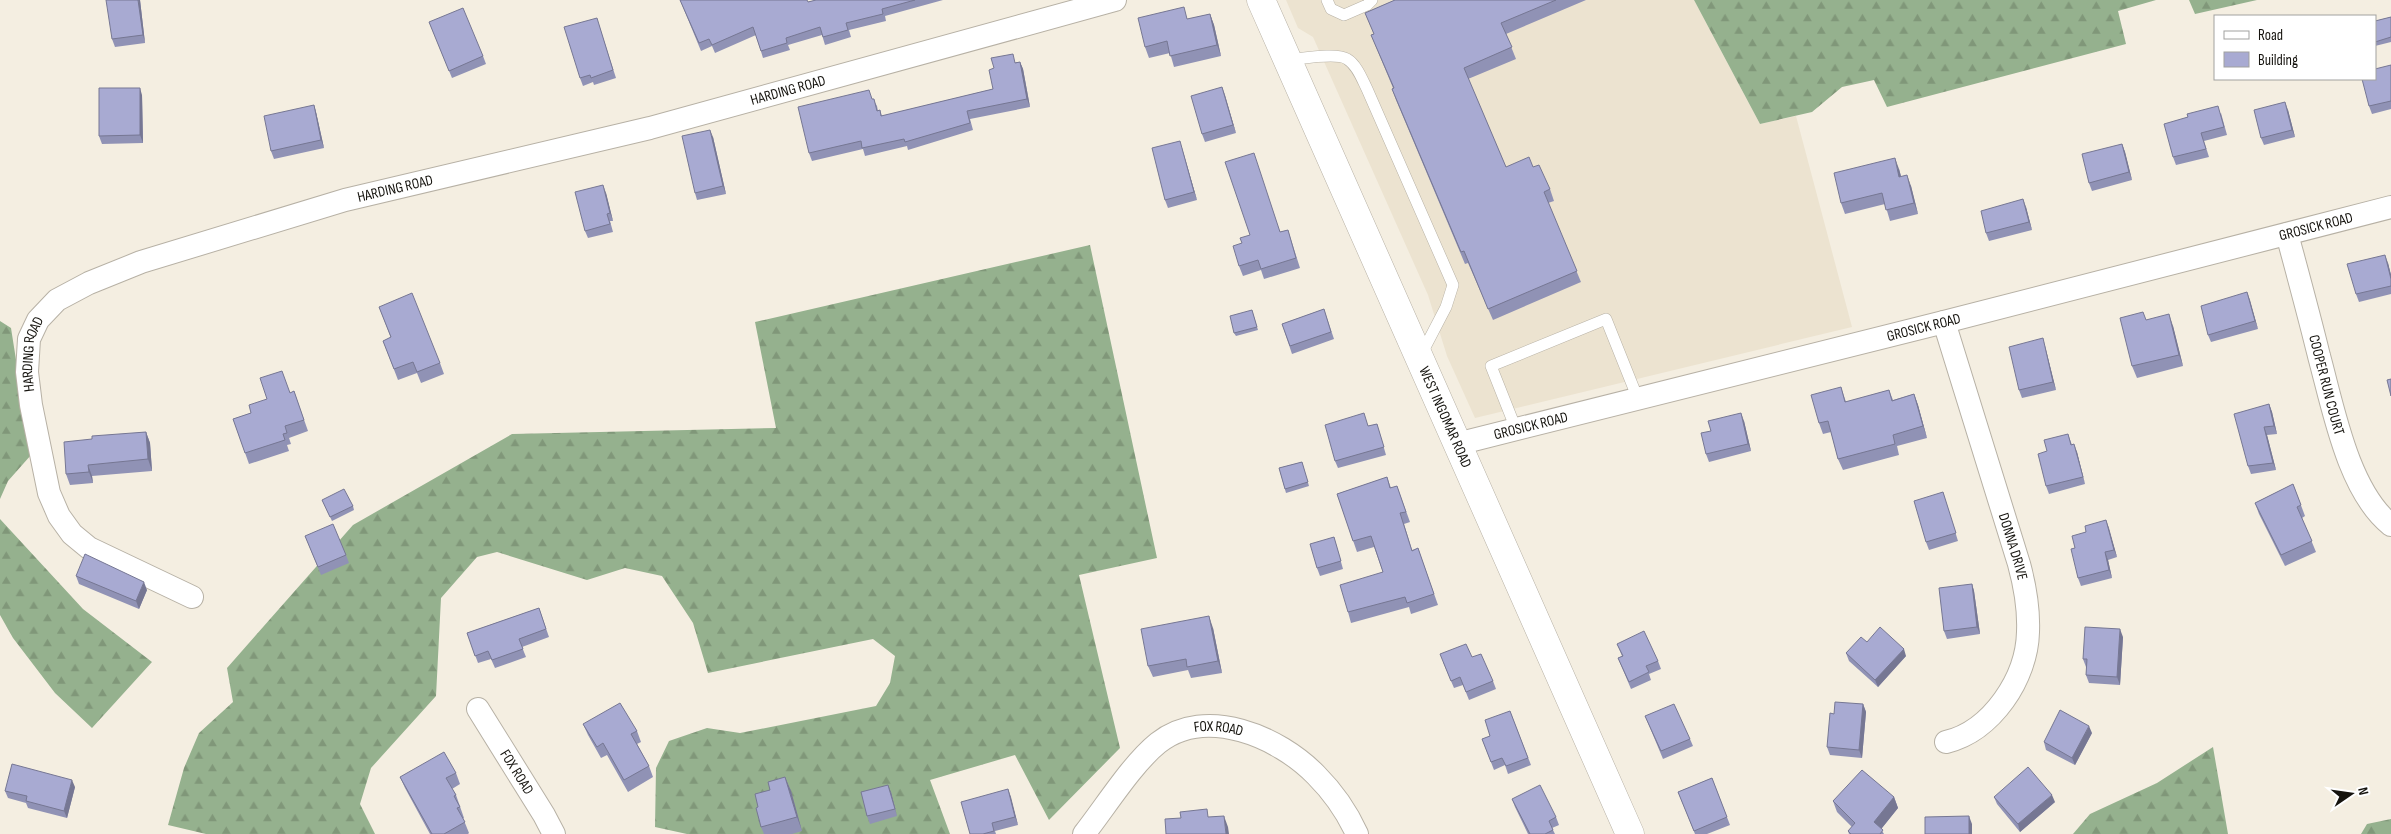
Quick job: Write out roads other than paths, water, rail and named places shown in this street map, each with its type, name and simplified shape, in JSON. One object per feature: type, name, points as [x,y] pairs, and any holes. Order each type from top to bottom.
[{"type":"main road","name":"WEST INGOMAR ROAD","points":[[1261,0],[1630,834]]},
{"type":"street","name":"HARDING ROAD","points":[[192,597],[89,548],[72,534],[59,516],[49,493],[31,405],[27,372],[29,339],[38,320],[57,300],[88,283],[141,262],[345,200],[650,128],[1115,0]]},
{"type":"street","name":"GROSICK ROAD","points":[[1457,444],[1944,322],[2391,207]]},
{"type":"street","name":"COOPER RUN COURT","points":[[2287,234],[2341,436],[2363,490],[2372,506],[2391,525]]},
{"type":"street","name":"DONNA DRIVE","points":[[1944,322],[2019,564],[2027,601],[2028,634],[2023,664],[2004,700],[1979,726],[1957,739],[1946,742]]},
{"type":"street","name":"FOX ROAD","points":[[478,709],[554,834]]},
{"type":"street","name":"FOX ROAD","points":[[1084,834],[1137,766],[1159,742],[1181,730],[1201,725],[1224,726],[1252,735],[1300,760],[1332,792],[1357,834]]},
{"type":"lane","points":[[1327,0],[1331,9],[1344,15],[1367,5],[1372,0]]},
{"type":"lane","points":[[1287,60],[1339,56],[1348,59],[1357,70],[1367,89],[1452,285],[1446,307],[1420,359]]},
{"type":"lane","points":[[1516,429],[1491,366],[1606,319],[1638,399]]}]
